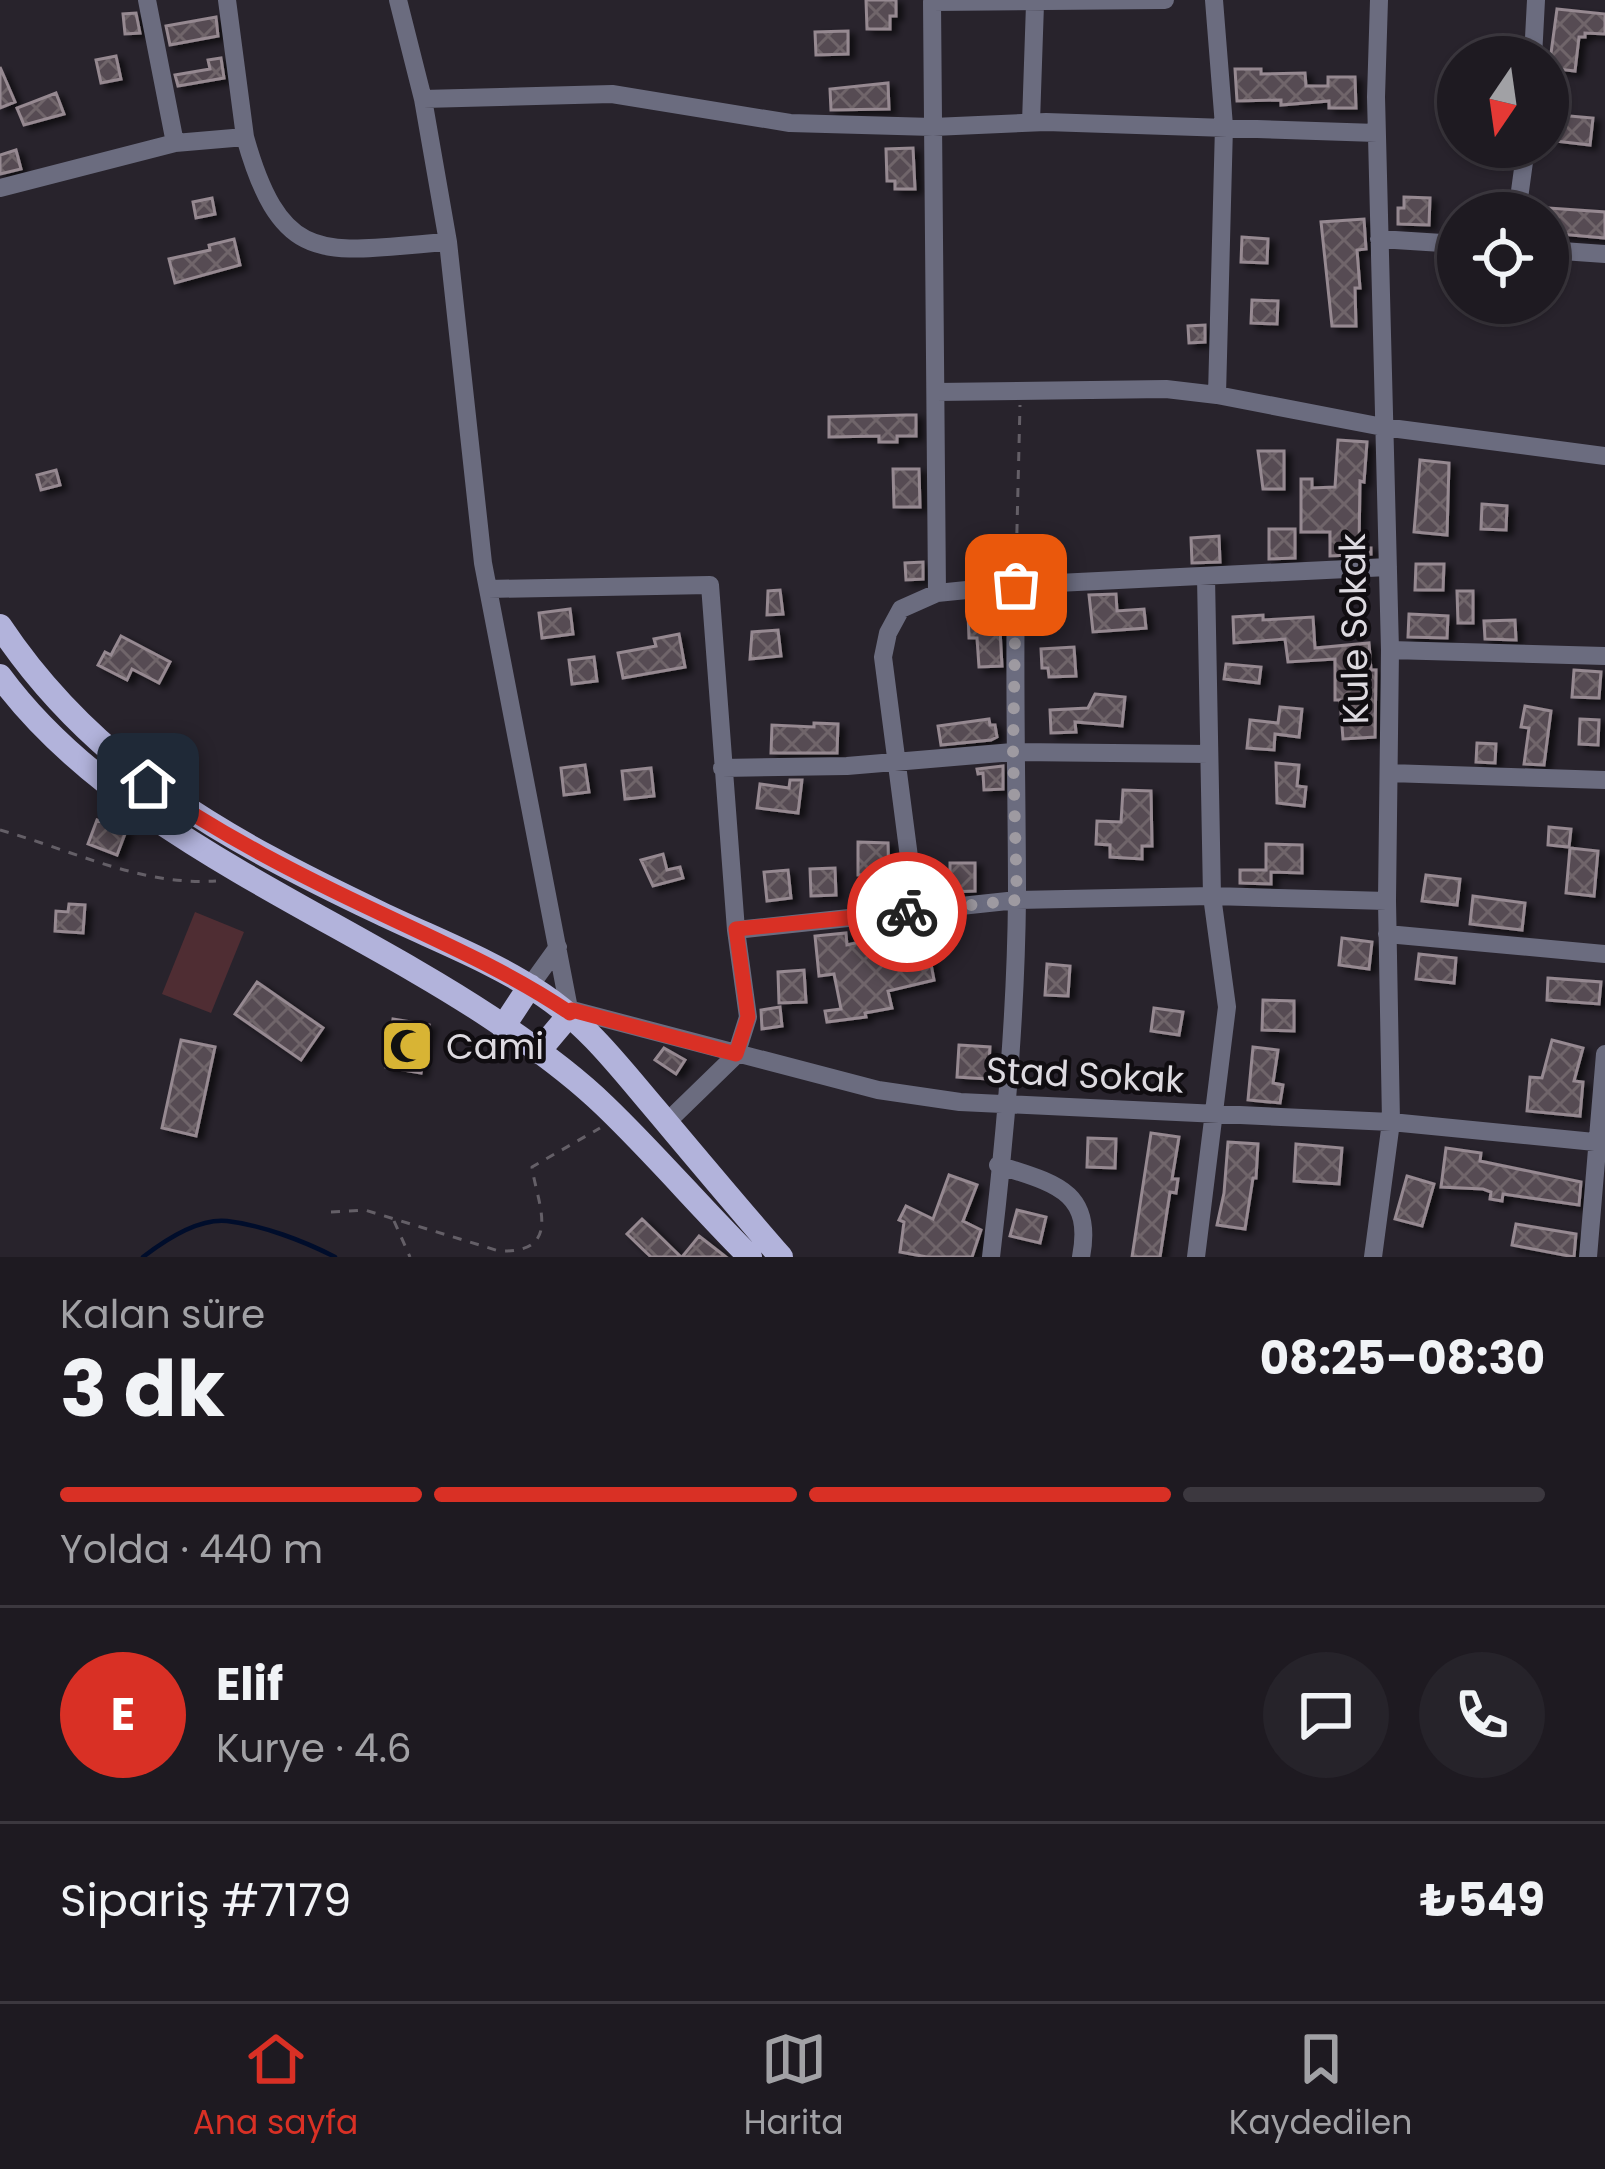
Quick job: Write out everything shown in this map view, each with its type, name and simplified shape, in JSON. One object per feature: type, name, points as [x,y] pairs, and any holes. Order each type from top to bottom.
[{"type":"main road","points":[[0,626],[25,664],[86,731],[180,807],[356,902],[530,986],[571,1012],[781,1257]]},
{"type":"main road","points":[[0,676],[62,744],[137,809],[385,951],[538,1052],[622,1122],[750,1257]]},
{"type":"main road","points":[[503,1027],[530,986]]},
{"type":"main road","points":[[538,1052],[571,1012]]},
{"type":"street","points":[[147,0],[175,143]]},
{"type":"street","points":[[227,0],[244,137],[266,199],[280,221],[308,243],[329,249],[448,242]]},
{"type":"street","points":[[398,0],[423,99],[448,242],[488,589],[571,1012]]},
{"type":"street","points":[[937,593],[932,2],[1165,0]]},
{"type":"street","points":[[1214,0],[1225,127],[1217,395]]},
{"type":"street","name":"Kule Sokak","points":[[1373,1257],[1391,1122],[1387,934],[1390,650],[1378,239],[1379,0]]},
{"type":"street","points":[[1534,36],[1536,0]]},
{"type":"street","points":[[1031,122],[1046,2]]},
{"type":"street","points":[[423,99],[612,94],[790,123],[933,127],[1031,122],[1377,133]]},
{"type":"street","points":[[0,188],[175,143],[244,137]]},
{"type":"street","points":[[1378,239],[1437,243]]},
{"type":"street","points":[[1569,251],[1605,254]]},
{"type":"street","points":[[936,392],[1166,389],[1383,427],[1605,456]]},
{"type":"street","points":[[916,911],[884,657],[888,633],[901,609],[937,593],[1016,585],[1388,567]]},
{"type":"street","points":[[1196,1257],[1227,1007],[1212,896],[1206,577]]},
{"type":"street","points":[[488,589],[710,585],[736,929],[748,1017],[736,1054],[666,1123]]},
{"type":"street","points":[[991,1257],[1017,900],[1016,585]]},
{"type":"street","points":[[1390,650],[1605,656]]},
{"type":"street","points":[[722,768],[1013,752],[1209,754]]},
{"type":"street","points":[[1388,773],[1605,780]]},
{"type":"street","points":[[736,929],[1017,900],[1212,896],[1387,901]]},
{"type":"street","points":[[1387,934],[1605,954]]},
{"type":"street","points":[[530,986],[558,947]]},
{"type":"street","name":"Stad Sokak","points":[[571,1012],[878,1090],[1005,1104],[1391,1122],[1601,1143]]},
{"type":"street","points":[[1588,1257],[1605,1054]]},
{"type":"street","points":[[998,1166],[1037,1178],[1069,1195],[1087,1227],[1081,1257]]},
{"type":"path","points":[[1016,585],[1021,391]]},
{"type":"path","points":[[0,830],[158,880],[221,881]]},
{"type":"path","points":[[331,1213],[365,1210],[499,1251],[526,1247],[539,1235],[544,1220],[532,1167],[590,1131],[622,1122]]},
{"type":"path","points":[[393,1219],[410,1257]]},
{"type":"shaded area","points":[[195,912],[244,932],[211,1013],[162,994]]},
{"type":"building","points":[[866,0],[896,0],[890,29],[867,29]]},
{"type":"building","points":[[1557,9],[1605,14],[1605,34],[1579,37],[1575,71],[1569,70],[1569,36],[1553,36]]},
{"type":"building","points":[[136,13],[140,33],[125,34],[123,14]]},
{"type":"building","points":[[216,17],[218,36],[170,45],[166,26]]},
{"type":"building","points":[[848,31],[848,54],[816,55],[815,32]]},
{"type":"building","points":[[116,56],[121,79],[101,83],[96,60]]},
{"type":"building","points":[[221,58],[224,78],[178,86],[175,75],[210,69],[208,60]]},
{"type":"building","points":[[0,67],[15,102],[0,108]]},
{"type":"building","points":[[1235,69],[1305,73],[1306,86],[1328,86],[1328,77],[1355,77],[1356,108],[1329,108],[1329,101],[1281,105],[1281,100],[1237,101]]},
{"type":"building","points":[[888,83],[889,109],[831,110],[830,89]]},
{"type":"building","points":[[56,93],[64,114],[24,125],[17,108]]},
{"type":"building","points":[[1569,116],[1593,118],[1590,145],[1569,143]]},
{"type":"building","points":[[913,148],[915,189],[895,189],[895,181],[887,181],[886,149]]},
{"type":"building","points":[[16,150],[21,169],[0,174],[0,155]]},
{"type":"building","points":[[1404,197],[1430,198],[1429,225],[1398,224]]},
{"type":"building","points":[[212,198],[215,214],[196,218],[193,202]]},
{"type":"building","points":[[1569,209],[1605,212],[1605,238],[1569,235]]},
{"type":"building","points":[[1364,219],[1366,249],[1357,250],[1356,326],[1332,326],[1321,222]]},
{"type":"building","points":[[1242,237],[1268,239],[1267,263],[1241,262]]},
{"type":"building","points":[[234,239],[240,265],[175,283],[169,259]]},
{"type":"building","points":[[1252,300],[1278,301],[1277,324],[1251,323]]},
{"type":"building","points":[[1205,325],[1205,342],[1189,343],[1188,326]]},
{"type":"building","points":[[916,415],[916,436],[897,436],[897,442],[879,442],[879,436],[829,437],[829,417]]},
{"type":"building","points":[[1338,440],[1367,442],[1364,482],[1360,481],[1359,548],[1371,548],[1371,554],[1330,556],[1330,532],[1301,532],[1301,479],[1312,479],[1312,488],[1335,487]]},
{"type":"building","points":[[1258,451],[1284,451],[1284,489],[1263,489]]},
{"type":"building","points":[[1420,460],[1449,463],[1447,535],[1414,532]]},
{"type":"building","points":[[893,469],[919,469],[920,507],[894,507]]},
{"type":"building","points":[[56,470],[60,485],[41,490],[37,475]]},
{"type":"building","points":[[1482,504],[1507,506],[1506,530],[1481,529]]},
{"type":"building","points":[[1269,529],[1295,529],[1295,558],[1269,559]]},
{"type":"building","points":[[1219,536],[1220,562],[1192,563],[1191,538]]},
{"type":"building","points":[[923,562],[923,579],[906,580],[905,563]]},
{"type":"building","points":[[1416,564],[1444,564],[1443,590],[1415,590]]},
{"type":"building","points":[[780,590],[783,614],[767,615],[768,591]]},
{"type":"building","points":[[1457,591],[1473,591],[1473,623],[1458,623]]},
{"type":"building","points":[[1116,594],[1117,611],[1144,609],[1146,628],[1093,632],[1089,595]]},
{"type":"building","points":[[570,609],[573,634],[542,638],[539,613]]},
{"type":"building","points":[[999,611],[1002,666],[979,667],[977,638],[969,638],[968,613]]},
{"type":"building","points":[[1409,614],[1448,616],[1447,638],[1408,637]]},
{"type":"building","points":[[1263,615],[1263,620],[1313,617],[1315,648],[1369,643],[1371,670],[1376,670],[1375,737],[1343,739],[1340,700],[1335,700],[1335,659],[1288,662],[1285,639],[1234,643],[1233,617]]},
{"type":"building","points":[[1515,620],[1516,640],[1485,639],[1484,621]]},
{"type":"building","points":[[778,630],[781,656],[750,659],[752,632]]},
{"type":"building","points":[[679,634],[685,667],[623,678],[618,653],[656,646],[654,639]]},
{"type":"building","points":[[121,636],[170,662],[159,683],[132,669],[127,680],[98,665],[105,652],[111,655]]},
{"type":"building","points":[[1074,647],[1076,676],[1049,677],[1048,668],[1042,668],[1041,649]]},
{"type":"building","points":[[594,657],[597,681],[572,684],[569,660]]},
{"type":"building","points":[[1226,664],[1261,667],[1259,683],[1224,679]]},
{"type":"building","points":[[1574,670],[1601,672],[1599,698],[1572,697]]},
{"type":"building","points":[[1095,694],[1125,697],[1122,726],[1075,722],[1076,732],[1051,733],[1050,710],[1088,708]]},
{"type":"building","points":[[1525,706],[1551,711],[1544,765],[1524,764],[1529,728],[1521,727]]},
{"type":"building","points":[[1280,707],[1302,709],[1299,737],[1275,734],[1274,750],[1247,748],[1250,720],[1278,723]]},
{"type":"building","points":[[989,719],[997,737],[941,745],[938,726]]},
{"type":"building","points":[[1580,719],[1599,720],[1598,745],[1579,744]]},
{"type":"building","points":[[814,723],[838,724],[837,753],[771,753],[772,725],[814,727]]},
{"type":"building","points":[[1477,743],[1496,744],[1495,763],[1476,762]]},
{"type":"building","points":[[1276,763],[1299,765],[1297,786],[1306,787],[1304,806],[1277,803]]},
{"type":"building","points":[[585,765],[589,792],[564,795],[561,768]]},
{"type":"building","points":[[1003,766],[1003,789],[984,790],[983,773],[978,774],[977,769]]},
{"type":"building","points":[[651,768],[654,796],[625,799],[622,771]]},
{"type":"building","points":[[790,780],[802,780],[798,813],[757,808],[760,784],[789,788]]},
{"type":"building","points":[[1123,790],[1151,791],[1152,846],[1142,846],[1142,859],[1110,857],[1110,845],[1096,844],[1097,821],[1121,822]]},
{"type":"building","points":[[97,820],[126,831],[117,855],[88,844]]},
{"type":"building","points":[[1549,827],[1571,829],[1569,847],[1548,845]]},
{"type":"building","points":[[858,842],[888,843],[889,882],[863,880],[858,875]]},
{"type":"building","points":[[1266,844],[1302,845],[1302,873],[1271,872],[1271,884],[1240,883],[1240,870],[1266,870]]},
{"type":"building","points":[[1570,848],[1598,851],[1594,896],[1566,893]]},
{"type":"building","points":[[663,854],[667,870],[680,867],[683,878],[653,886],[641,860]]},
{"type":"building","points":[[950,863],[975,863],[975,891],[950,892]]},
{"type":"building","points":[[835,868],[836,895],[811,896],[810,869]]},
{"type":"building","points":[[788,870],[791,898],[767,901],[764,872]]},
{"type":"building","points":[[1426,875],[1460,879],[1457,905],[1422,901]]},
{"type":"building","points":[[1473,896],[1525,903],[1522,930],[1470,924]]},
{"type":"building","points":[[69,904],[85,905],[83,933],[55,931],[56,911],[68,912]]},
{"type":"building","points":[[846,933],[847,945],[877,938],[886,956],[928,948],[934,980],[888,991],[892,1008],[827,1022],[825,1011],[841,1009],[834,974],[819,976],[815,936]]},
{"type":"building","points":[[1342,938],[1372,942],[1369,969],[1339,965]]},
{"type":"building","points":[[1419,954],[1456,958],[1454,983],[1416,979]]},
{"type":"building","points":[[1047,964],[1070,966],[1068,996],[1045,995]]},
{"type":"building","points":[[804,970],[806,1002],[779,1003],[778,972]]},
{"type":"building","points":[[1548,978],[1601,982],[1599,1004],[1547,1000]]},
{"type":"building","points":[[257,982],[323,1028],[301,1060],[235,1014]]},
{"type":"building","points":[[1263,1000],[1294,1001],[1294,1031],[1262,1030]]},
{"type":"building","points":[[780,1007],[782,1026],[762,1029],[761,1010]]},
{"type":"building","points":[[1154,1008],[1183,1012],[1179,1035],[1151,1031]]},
{"type":"building","name":"Cami","points":[[393,1019],[429,1025],[421,1073],[386,1067]]},
{"type":"building","points":[[181,1040],[215,1047],[196,1136],[162,1128]]},
{"type":"building","points":[[1552,1040],[1583,1048],[1574,1081],[1583,1082],[1580,1116],[1527,1111],[1530,1077],[1542,1078]]},
{"type":"building","points":[[959,1045],[990,1047],[988,1079],[957,1077]]},
{"type":"building","points":[[1253,1047],[1278,1050],[1273,1083],[1283,1085],[1280,1103],[1248,1100]]},
{"type":"building","points":[[664,1048],[685,1060],[676,1074],[655,1060]]},
{"type":"building","points":[[1151,1133],[1179,1137],[1172,1179],[1178,1179],[1176,1193],[1170,1192],[1160,1257],[1132,1257]]},
{"type":"building","points":[[1088,1138],[1116,1139],[1115,1168],[1087,1167]]},
{"type":"building","points":[[1228,1142],[1258,1144],[1245,1229],[1217,1225]]},
{"type":"building","points":[[1296,1144],[1342,1148],[1339,1184],[1294,1181]]},
{"type":"building","points":[[1446,1148],[1481,1153],[1480,1161],[1581,1182],[1579,1205],[1503,1194],[1502,1201],[1490,1199],[1491,1192],[1483,1189],[1441,1187]]},
{"type":"building","points":[[949,1175],[977,1185],[963,1221],[981,1230],[972,1257],[900,1252],[904,1222],[899,1220],[906,1206],[933,1219]]},
{"type":"building","points":[[1407,1176],[1434,1184],[1422,1226],[1395,1219]]},
{"type":"building","points":[[1017,1210],[1046,1217],[1040,1243],[1010,1236]]},
{"type":"building","points":[[642,1219],[681,1257],[651,1257],[627,1234]]},
{"type":"building","points":[[1516,1224],[1576,1234],[1574,1257],[1512,1245]]},
{"type":"building","points":[[699,1236],[726,1257],[682,1257]]},
{"type":"waterway","points":[[143,1257],[182,1232],[216,1221],[268,1230],[335,1257]]},
{"type":"way so far","points":[[907,912],[1017,900],[1016,585]]},
{"type":"place","name":"Cami","points":[[407,1046]]},
{"type":"route","points":[[148,784],[180,807],[356,902],[518,979],[570,1013],[736,1054],[748,1017],[736,929],[907,912]]}]
